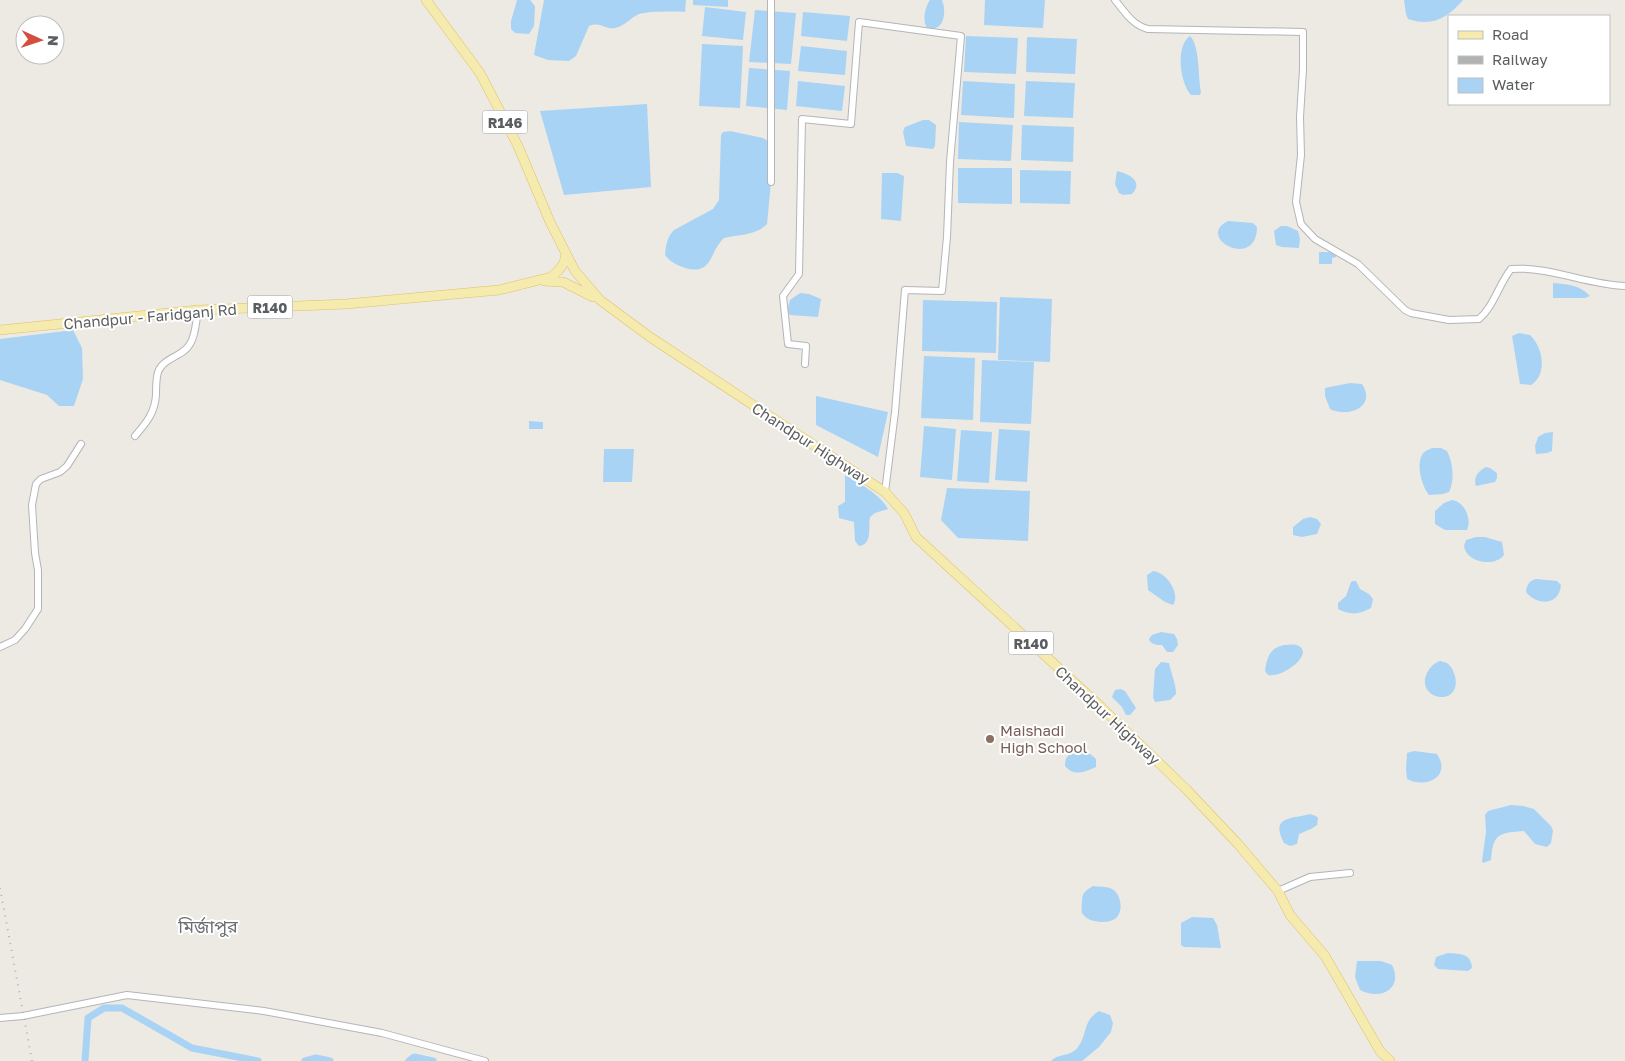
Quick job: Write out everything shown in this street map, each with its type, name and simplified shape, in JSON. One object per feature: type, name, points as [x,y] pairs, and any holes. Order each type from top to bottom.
[{"type":"main road","name":"R146","points":[[426,0],[480,73],[518,146],[550,222],[566,254]]},
{"type":"main road","name":"R140","points":[[539,281],[551,277],[558,271],[564,263],[566,254]]},
{"type":"main road","name":"R140","points":[[566,254],[582,281],[600,300]]},
{"type":"main road","name":"R140","points":[[539,281],[563,282],[600,300]]},
{"type":"main road","name":"Chandpur - Faridganj Rd","points":[[0,330],[198,310],[346,304],[460,294],[499,290],[539,281]]},
{"type":"main road","name":"Chandpur Highway","points":[[600,300],[650,337],[884,492],[904,514],[916,536],[1101,707],[1238,844],[1278,891],[1290,915],[1325,956],[1380,1051],[1390,1061]]},
{"type":"street","points":[[771,0],[771,182]]},
{"type":"street","points":[[1115,0],[1133,22],[1139,27],[1148,29],[1303,32],[1300,117],[1301,155],[1296,202],[1301,224],[1315,239],[1358,264],[1411,313],[1449,320],[1479,320],[1490,306],[1506,276],[1512,269],[1529,268],[1599,284],[1625,286]]},
{"type":"street","points":[[805,364],[806,346],[788,344],[783,296],[799,274],[802,119],[851,124],[860,22],[961,36],[950,162],[947,237],[942,291],[905,290],[895,412],[884,492]]},
{"type":"street","points":[[134,436],[150,419],[154,410],[158,373],[162,365],[186,349],[190,344],[198,310]]},
{"type":"street","points":[[0,647],[15,640],[25,630],[38,609],[38,570],[32,505],[36,484],[41,479],[60,472],[67,466],[80,444]]},
{"type":"street","points":[[1278,891],[1310,877],[1350,873]]},
{"type":"street","points":[[0,1018],[23,1016],[127,995],[264,1011],[382,1034],[485,1061]]},
{"type":"water","points":[[517,0],[530,0],[535,6],[534,26],[529,34],[515,33],[511,29],[511,21]]},
{"type":"water","points":[[544,0],[686,0],[685,12],[643,13],[622,26],[615,28],[608,28],[597,24],[589,26],[576,56],[569,61],[548,60],[534,55]]},
{"type":"water","points":[[693,0],[728,0],[728,7],[693,5]]},
{"type":"water","points":[[930,0],[942,0],[944,10],[941,25],[933,29],[927,28],[924,17]]},
{"type":"water","points":[[985,0],[1045,0],[1043,28],[984,25]]},
{"type":"water","points":[[1404,0],[1463,0],[1445,16],[1425,22],[1408,19]]},
{"type":"water","points":[[705,7],[746,12],[743,40],[702,36]]},
{"type":"water","points":[[755,10],[796,13],[791,64],[749,62]]},
{"type":"water","points":[[803,12],[850,16],[847,41],[801,36]]},
{"type":"water","points":[[966,36],[1018,38],[1016,74],[964,72]]},
{"type":"water","points":[[1190,36],[1196,47],[1200,95],[1191,95],[1182,74],[1182,48]]},
{"type":"water","points":[[1027,37],[1077,39],[1075,74],[1026,72]]},
{"type":"water","points":[[702,44],[743,46],[740,108],[699,106]]},
{"type":"water","points":[[801,46],[847,51],[845,75],[798,71]]},
{"type":"water","points":[[749,68],[790,71],[787,110],[746,106]]},
{"type":"water","points":[[798,81],[845,86],[842,111],[796,106]]},
{"type":"water","points":[[963,81],[1015,84],[1014,118],[961,115]]},
{"type":"water","points":[[1026,81],[1075,83],[1073,118],[1024,116]]},
{"type":"water","points":[[647,104],[651,187],[564,195],[540,111]]},
{"type":"water","points":[[923,120],[929,120],[936,125],[935,146],[933,149],[906,146],[903,132],[905,127]]},
{"type":"water","points":[[959,122],[1013,125],[1011,161],[958,159]]},
{"type":"water","points":[[1022,125],[1074,127],[1073,162],[1021,160]]},
{"type":"water","points":[[730,131],[763,138],[768,141],[771,182],[767,224],[752,233],[724,238],[706,266],[701,269],[685,268],[669,260],[665,255],[667,241],[674,230],[713,209],[719,200],[721,135],[723,132]]},
{"type":"water","points":[[958,168],[1012,168],[1012,204],[958,203]]},
{"type":"water","points":[[1020,170],[1071,171],[1070,204],[1020,203]]},
{"type":"water","points":[[1117,171],[1130,176],[1136,182],[1132,194],[1123,195],[1119,193],[1115,184]]},
{"type":"water","points":[[882,173],[897,173],[904,176],[901,221],[881,219]]},
{"type":"water","points":[[1228,221],[1253,223],[1257,227],[1254,240],[1248,247],[1239,249],[1230,247],[1222,242],[1218,235],[1219,228]]},
{"type":"water","points":[[1281,226],[1287,226],[1298,231],[1300,239],[1299,248],[1276,245],[1274,231]]},
{"type":"water","points":[[1319,252],[1336,252],[1336,257],[1332,258],[1332,264],[1319,264]]},
{"type":"water","points":[[1553,283],[1578,287],[1590,296],[1585,298],[1553,298]]},
{"type":"water","points":[[800,293],[809,294],[821,299],[818,317],[790,315],[787,311],[790,300]]},
{"type":"water","points":[[1000,297],[1052,299],[1050,362],[998,360]]},
{"type":"water","points":[[923,300],[997,302],[996,353],[922,351]]},
{"type":"water","points":[[73,330],[82,348],[83,379],[74,406],[59,406],[47,395],[0,380],[0,339]]},
{"type":"water","points":[[1519,333],[1530,335],[1541,353],[1542,368],[1540,374],[1531,385],[1520,384],[1512,336]]},
{"type":"water","points":[[924,356],[975,358],[973,420],[921,418]]},
{"type":"water","points":[[982,360],[1034,362],[1031,424],[980,422]]},
{"type":"water","points":[[1350,383],[1362,384],[1366,392],[1366,399],[1363,404],[1352,411],[1345,412],[1330,409],[1325,396],[1325,388]]},
{"type":"water","points":[[816,396],[888,412],[878,457],[816,425]]},
{"type":"water","points":[[529,421],[543,422],[543,429],[529,429]]},
{"type":"water","points":[[924,426],[956,429],[952,480],[920,477]]},
{"type":"water","points":[[999,429],[1030,431],[1027,482],[995,480]]},
{"type":"water","points":[[961,430],[992,432],[989,483],[957,481]]},
{"type":"water","points":[[1553,432],[1552,451],[1536,454],[1535,446],[1538,437],[1545,433]]},
{"type":"water","points":[[1432,448],[1441,448],[1447,451],[1451,461],[1451,487],[1449,492],[1443,494],[1429,495],[1424,487],[1421,476],[1420,459],[1425,452]]},
{"type":"water","points":[[604,449],[634,449],[632,482],[603,482]]},
{"type":"water","points":[[1486,467],[1497,473],[1495,482],[1476,486],[1475,480],[1477,475]]},
{"type":"water","points":[[845,475],[875,494],[888,509],[875,513],[870,517],[868,539],[863,545],[859,546],[855,541],[854,522],[839,518],[838,506],[845,502]]},
{"type":"water","points":[[947,488],[1030,491],[1028,541],[958,538],[941,520]]},
{"type":"water","points":[[1452,500],[1457,501],[1464,507],[1469,521],[1467,530],[1445,530],[1435,524],[1435,511],[1444,503]]},
{"type":"water","points":[[1310,517],[1317,519],[1321,524],[1317,534],[1302,537],[1293,535],[1293,527],[1303,519]]},
{"type":"water","points":[[1485,537],[1502,542],[1504,555],[1499,559],[1487,562],[1470,556],[1464,546],[1466,540]]},
{"type":"water","points":[[1153,571],[1163,575],[1174,589],[1175,600],[1173,605],[1165,602],[1148,590],[1147,575]]},
{"type":"water","points":[[1536,579],[1557,581],[1561,585],[1556,597],[1547,602],[1531,597],[1526,592],[1527,587],[1530,582]]},
{"type":"water","points":[[1353,581],[1356,581],[1360,589],[1369,594],[1373,599],[1371,608],[1355,613],[1338,609],[1338,603],[1346,596]]},
{"type":"water","points":[[1161,632],[1174,634],[1177,639],[1178,645],[1173,652],[1167,652],[1162,645],[1154,644],[1150,641],[1149,639],[1152,635]]},
{"type":"water","points":[[1284,645],[1295,645],[1302,648],[1301,658],[1290,668],[1275,675],[1268,675],[1265,671],[1270,654],[1275,648]]},
{"type":"water","points":[[1440,661],[1447,663],[1451,667],[1456,685],[1453,692],[1448,696],[1441,697],[1429,692],[1425,679],[1430,668]]},
{"type":"water","points":[[1161,662],[1169,663],[1176,694],[1170,700],[1155,702],[1153,697],[1155,669]]},
{"type":"water","points":[[1121,689],[1125,691],[1136,708],[1130,715],[1126,715],[1122,707],[1112,697],[1115,690]]},
{"type":"water","points":[[1077,751],[1088,753],[1094,757],[1096,759],[1096,767],[1080,773],[1072,772],[1068,769],[1065,766],[1067,758],[1070,754]]},
{"type":"water","points":[[1414,751],[1437,754],[1441,762],[1441,769],[1435,779],[1422,783],[1407,779],[1407,753]]},
{"type":"water","points":[[1511,805],[1534,809],[1551,826],[1553,831],[1551,843],[1547,847],[1535,844],[1524,831],[1503,834],[1493,844],[1491,860],[1483,863],[1486,832],[1485,815],[1488,811]]},
{"type":"water","points":[[1310,814],[1318,818],[1317,825],[1299,834],[1297,844],[1290,846],[1284,843],[1280,834],[1279,827],[1281,823],[1291,818]]},
{"type":"water","points":[[1093,886],[1110,888],[1117,894],[1121,906],[1119,914],[1114,920],[1104,922],[1093,921],[1082,913],[1083,896],[1086,890]]},
{"type":"water","points":[[1192,917],[1213,918],[1217,925],[1221,948],[1184,947],[1181,945],[1181,923]]},
{"type":"water","points":[[1448,953],[1464,955],[1470,959],[1472,968],[1468,971],[1438,969],[1434,965],[1436,957]]},
{"type":"water","points":[[1357,961],[1381,961],[1392,965],[1395,981],[1388,991],[1375,994],[1360,990],[1355,977]]},
{"type":"water","points":[[1099,1011],[1110,1015],[1113,1023],[1111,1032],[1099,1047],[1082,1061],[1051,1061],[1068,1054],[1078,1047],[1090,1019]]},
{"type":"waterway","points":[[85,1061],[88,1018],[104,1008],[122,1008],[192,1048],[258,1061]]},
{"type":"waterway","points":[[409,1061],[414,1057],[433,1061]]},
{"type":"waterway","points":[[305,1061],[316,1058],[330,1061]]},
{"type":"railway","points":[[0,888],[32,1061]]},
{"type":"place","name":"Maishadi High School","points":[[990,739]]},
{"type":"district","name":"মির্জাপুর","points":[[208,926]]}]
